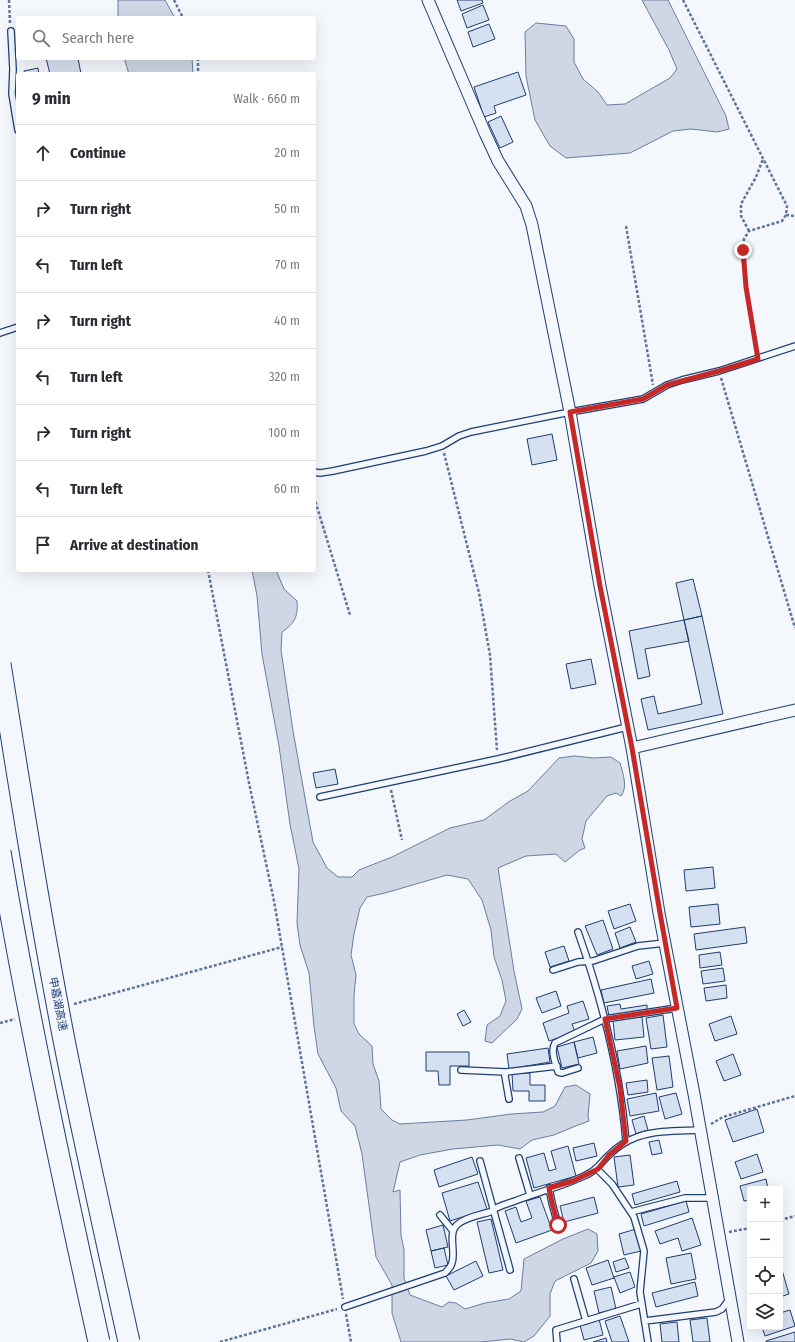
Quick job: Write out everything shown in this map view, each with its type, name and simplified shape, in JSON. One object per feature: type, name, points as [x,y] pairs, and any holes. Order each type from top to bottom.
[{"type":"highway","name":"申嘉湖高速","points":[[0,664],[21,797],[64,1038],[129,1342]]},
{"type":"highway","points":[[0,852],[41,1075],[98,1342]]},
{"type":"street","points":[[428,0],[485,134],[498,161],[526,206],[532,225],[570,412],[600,586],[632,748],[665,943],[738,1342]]},
{"type":"street","points":[[632,748],[795,710]]},
{"type":"lane","points":[[11,31],[13,69],[12,94],[16,118]]},
{"type":"lane","points":[[0,333],[16,328]]},
{"type":"lane","points":[[316,472],[333,471],[426,451],[442,446],[459,436],[472,432],[643,399],[667,385],[719,371],[795,346]]},
{"type":"lane","points":[[320,797],[498,759],[627,727]]},
{"type":"lane","points":[[578,932],[589,961],[605,1019],[620,1088],[626,1141]]},
{"type":"lane","points":[[553,970],[578,962],[593,961],[638,946],[665,943]]},
{"type":"lane","points":[[578,1068],[562,1073],[558,1072],[553,1055],[553,1047],[555,1043],[605,1019],[677,1008]]},
{"type":"lane","points":[[462,1070],[506,1072],[556,1066]]},
{"type":"lane","points":[[506,1072],[505,1076],[509,1099]]},
{"type":"lane","points":[[345,1307],[445,1273],[453,1262],[453,1231],[456,1224],[463,1220],[490,1212],[493,1209],[530,1195],[573,1181],[598,1169],[609,1155],[626,1141],[639,1136],[666,1131],[700,1130]]},
{"type":"lane","points":[[519,1158],[530,1195]]},
{"type":"lane","points":[[480,1161],[510,1270]]},
{"type":"lane","points":[[598,1169],[612,1184],[634,1217],[644,1250],[640,1292],[648,1342]]},
{"type":"lane","points":[[549,1188],[558,1225]]},
{"type":"lane","points":[[631,1212],[685,1198],[712,1198]]},
{"type":"lane","points":[[440,1215],[453,1231]]},
{"type":"lane","points":[[574,1279],[586,1321]]},
{"type":"lane","points":[[645,1321],[716,1312],[722,1309],[730,1298]]},
{"type":"lane","points":[[553,1342],[557,1342],[556,1330],[641,1304]]},
{"type":"path","points":[[8,0],[11,31]]},
{"type":"path","points":[[174,0],[182,16]]},
{"type":"path","points":[[683,0],[787,206],[786,214],[782,221],[749,231],[744,239],[743,250],[746,287],[758,359]]},
{"type":"path","points":[[198,60],[198,72]]},
{"type":"path","points":[[749,231],[741,216],[741,204],[764,159]]},
{"type":"path","points":[[786,214],[795,216]]},
{"type":"path","points":[[626,226],[654,393]]},
{"type":"path","points":[[719,371],[795,628]]},
{"type":"path","points":[[442,446],[479,593],[488,640],[498,759]]},
{"type":"path","points":[[316,504],[350,615]]},
{"type":"path","points":[[208,572],[247,775],[274,901],[351,1342]]},
{"type":"path","points":[[389,782],[402,840]]},
{"type":"path","points":[[74,1004],[282,947]]},
{"type":"path","points":[[0,1023],[22,1017]]},
{"type":"path","points":[[700,1130],[723,1117],[795,1096]]},
{"type":"path","points":[[783,1219],[795,1216]]},
{"type":"path","points":[[719,1234],[747,1229]]},
{"type":"path","points":[[220,1342],[345,1307]]},
{"type":"shaded area","points":[[118,0],[165,0],[174,16],[118,16]]},
{"type":"shaded area","points":[[642,0],[668,0],[726,116],[729,129],[717,132],[691,129],[673,131],[630,153],[566,158],[550,146],[535,120],[526,76],[525,32],[536,23],[566,26],[574,39],[574,62],[583,79],[598,92],[607,105],[625,104],[670,78],[677,69],[669,50]]},
{"type":"shaded area","points":[[125,60],[192,60],[193,72],[128,72]]},
{"type":"shaded area","points":[[252,572],[277,572],[284,589],[297,601],[295,619],[290,626],[282,632],[281,650],[293,731],[313,842],[327,868],[338,877],[352,877],[359,870],[392,857],[450,828],[484,820],[510,801],[528,791],[559,758],[574,756],[594,758],[611,757],[620,763],[625,785],[623,793],[621,796],[616,793],[607,796],[586,821],[582,839],[585,848],[580,850],[565,862],[556,854],[526,856],[498,868],[514,971],[522,1009],[517,1019],[492,1043],[485,1041],[487,1025],[500,1016],[506,1001],[502,980],[494,957],[491,930],[482,900],[468,879],[447,875],[367,897],[360,908],[354,934],[351,955],[356,975],[354,1024],[359,1034],[372,1046],[373,1064],[379,1081],[381,1109],[392,1120],[400,1124],[467,1120],[511,1114],[543,1112],[555,1106],[565,1087],[576,1085],[590,1094],[588,1115],[589,1121],[554,1135],[532,1140],[520,1149],[498,1145],[453,1149],[420,1155],[400,1162],[393,1192],[400,1190],[401,1235],[404,1250],[404,1278],[410,1295],[442,1307],[449,1302],[456,1303],[465,1309],[485,1303],[509,1299],[521,1291],[524,1259],[563,1239],[588,1229],[597,1234],[598,1251],[591,1263],[555,1281],[550,1294],[550,1316],[534,1336],[524,1342],[510,1339],[481,1342],[401,1342],[392,1313],[392,1285],[376,1257],[362,1154],[355,1126],[341,1111],[336,1088],[318,1054],[309,973],[300,945],[297,923],[299,869],[290,824],[279,746],[262,654],[257,596]]},
{"type":"building","points":[[457,0],[482,0],[483,3],[461,11]]},
{"type":"building","points":[[483,5],[489,20],[467,28],[462,14]]},
{"type":"building","points":[[489,24],[495,39],[473,47],[468,32]]},
{"type":"building","points":[[46,60],[78,60],[81,72],[50,72]]},
{"type":"building","points":[[38,68],[39,72],[24,72]]},
{"type":"building","points":[[518,72],[526,95],[494,106],[496,113],[484,117],[474,87]]},
{"type":"building","points":[[501,116],[513,142],[500,148],[488,122]]},
{"type":"building","points":[[552,434],[557,460],[532,465],[527,439]]},
{"type":"building","points":[[693,579],[702,616],[684,620],[676,583]]},
{"type":"building","points":[[702,616],[723,714],[648,730],[641,699],[654,696],[658,714],[702,704],[684,620]]},
{"type":"building","points":[[684,620],[689,641],[645,649],[650,676],[638,679],[629,631]]},
{"type":"building","points":[[591,659],[596,684],[571,689],[566,664]]},
{"type":"building","points":[[335,769],[338,784],[316,788],[313,773]]},
{"type":"building","points":[[713,867],[715,888],[686,891],[684,870]]},
{"type":"building","points":[[630,904],[636,921],[614,929],[608,911]]},
{"type":"building","points":[[718,904],[720,924],[691,927],[689,907]]},
{"type":"building","points":[[603,920],[613,949],[597,955],[585,926]]},
{"type":"building","points":[[630,927],[636,942],[620,948],[615,933]]},
{"type":"building","points":[[745,927],[747,943],[696,950],[694,934]]},
{"type":"building","points":[[564,946],[569,961],[550,967],[545,952]]},
{"type":"building","points":[[720,952],[722,965],[700,968],[699,955]]},
{"type":"building","points":[[649,961],[653,974],[636,979],[632,966]]},
{"type":"building","points":[[723,968],[725,981],[703,984],[701,971]]},
{"type":"building","points":[[651,979],[654,993],[604,1003],[601,990]]},
{"type":"building","points":[[726,985],[727,998],[706,1001],[704,988]]},
{"type":"building","points":[[556,991],[561,1006],[542,1013],[536,998]]},
{"type":"building","points":[[583,1001],[589,1019],[572,1024],[575,1032],[549,1041],[543,1023],[569,1013],[567,1006]]},
{"type":"building","points":[[620,1004],[621,1009],[647,1005],[647,1010],[609,1016],[607,1006]]},
{"type":"building","points":[[464,1010],[471,1022],[463,1026],[457,1014]]},
{"type":"building","points":[[663,1015],[667,1047],[651,1049],[646,1018]]},
{"type":"building","points":[[731,1016],[737,1034],[715,1041],[709,1024]]},
{"type":"building","points":[[642,1017],[644,1037],[615,1040],[613,1020]]},
{"type":"building","points":[[593,1037],[597,1053],[578,1058],[574,1042]]},
{"type":"building","points":[[574,1042],[579,1064],[562,1068],[557,1047]]},
{"type":"building","points":[[646,1046],[648,1063],[620,1069],[617,1051]]},
{"type":"building","points":[[548,1048],[550,1062],[509,1069],[507,1054]]},
{"type":"building","points":[[426,1052],[469,1052],[469,1066],[450,1066],[450,1085],[439,1085],[438,1071],[426,1071]]},
{"type":"building","points":[[733,1054],[741,1075],[724,1081],[716,1061]]},
{"type":"building","points":[[669,1056],[673,1087],[657,1090],[652,1058]]},
{"type":"building","points":[[512,1073],[530,1073],[530,1085],[545,1085],[545,1101],[529,1101],[529,1091],[513,1091]]},
{"type":"building","points":[[647,1080],[648,1092],[628,1095],[626,1083]]},
{"type":"building","points":[[656,1093],[659,1111],[630,1116],[627,1099]]},
{"type":"building","points":[[676,1093],[682,1114],[665,1119],[659,1097]]},
{"type":"building","points":[[757,1109],[764,1132],[733,1142],[725,1120]]},
{"type":"building","points":[[644,1116],[648,1130],[636,1134],[632,1120]]},
{"type":"building","points":[[659,1140],[662,1153],[652,1155],[649,1142]]},
{"type":"building","points":[[594,1143],[597,1156],[576,1161],[573,1148]]},
{"type":"building","points":[[568,1146],[576,1176],[534,1188],[526,1158],[544,1153],[549,1171],[556,1169],[551,1151]]},
{"type":"building","points":[[757,1154],[763,1172],[741,1179],[735,1162]]},
{"type":"building","points":[[630,1155],[634,1185],[618,1187],[614,1157]]},
{"type":"building","points":[[472,1157],[478,1174],[439,1187],[434,1170]]},
{"type":"building","points":[[766,1179],[767,1186],[747,1186],[747,1200],[744,1201],[740,1186]]},
{"type":"building","points":[[677,1181],[680,1192],[635,1205],[632,1194]]},
{"type":"building","points":[[478,1182],[487,1209],[450,1221],[442,1193]]},
{"type":"building","points":[[540,1197],[552,1230],[516,1243],[505,1211],[516,1207],[521,1222],[532,1218],[526,1201]]},
{"type":"building","points":[[594,1197],[598,1213],[564,1222],[560,1206]]},
{"type":"building","points":[[686,1201],[689,1212],[644,1226],[641,1214]]},
{"type":"building","points":[[692,1218],[701,1245],[682,1251],[678,1238],[660,1244],[655,1231]]},
{"type":"building","points":[[491,1219],[503,1270],[489,1273],[477,1222]]},
{"type":"building","points":[[443,1225],[448,1247],[431,1251],[426,1230]]},
{"type":"building","points":[[636,1229],[641,1251],[624,1255],[619,1234]]},
{"type":"building","points":[[444,1248],[448,1265],[435,1268],[431,1251]]},
{"type":"building","points":[[691,1253],[696,1279],[671,1284],[666,1258]]},
{"type":"building","points":[[625,1258],[629,1268],[616,1272],[613,1262]]},
{"type":"building","points":[[608,1260],[614,1278],[592,1285],[586,1268]]},
{"type":"building","points":[[476,1261],[483,1276],[454,1290],[446,1276]]},
{"type":"building","points":[[630,1272],[635,1287],[620,1293],[614,1277]]},
{"type":"building","points":[[783,1273],[789,1294],[783,1296]]},
{"type":"building","points":[[695,1282],[698,1296],[656,1307],[652,1293]]},
{"type":"building","points":[[611,1287],[616,1309],[599,1313],[594,1291]]},
{"type":"building","points":[[790,1310],[795,1326],[783,1330],[783,1312]]},
{"type":"building","points":[[620,1316],[629,1342],[612,1342],[605,1321]]},
{"type":"building","points":[[707,1318],[710,1342],[693,1342],[690,1320]]},
{"type":"building","points":[[599,1319],[603,1335],[584,1340],[580,1325]]},
{"type":"building","points":[[677,1322],[679,1342],[662,1342],[660,1324]]},
{"type":"building","points":[[763,1330],[783,1330],[765,1336]]},
{"type":"building","points":[[795,1332],[795,1342],[766,1342],[766,1341]]},
{"type":"building","points":[[606,1338],[607,1342],[593,1342]]},
{"type":"route","points":[[558,1225],[549,1188],[573,1181],[598,1169],[609,1155],[626,1141],[620,1088],[605,1019],[677,1008],[632,748],[600,586],[570,412],[643,399],[667,385],[758,359],[746,287],[743,250]]}]
